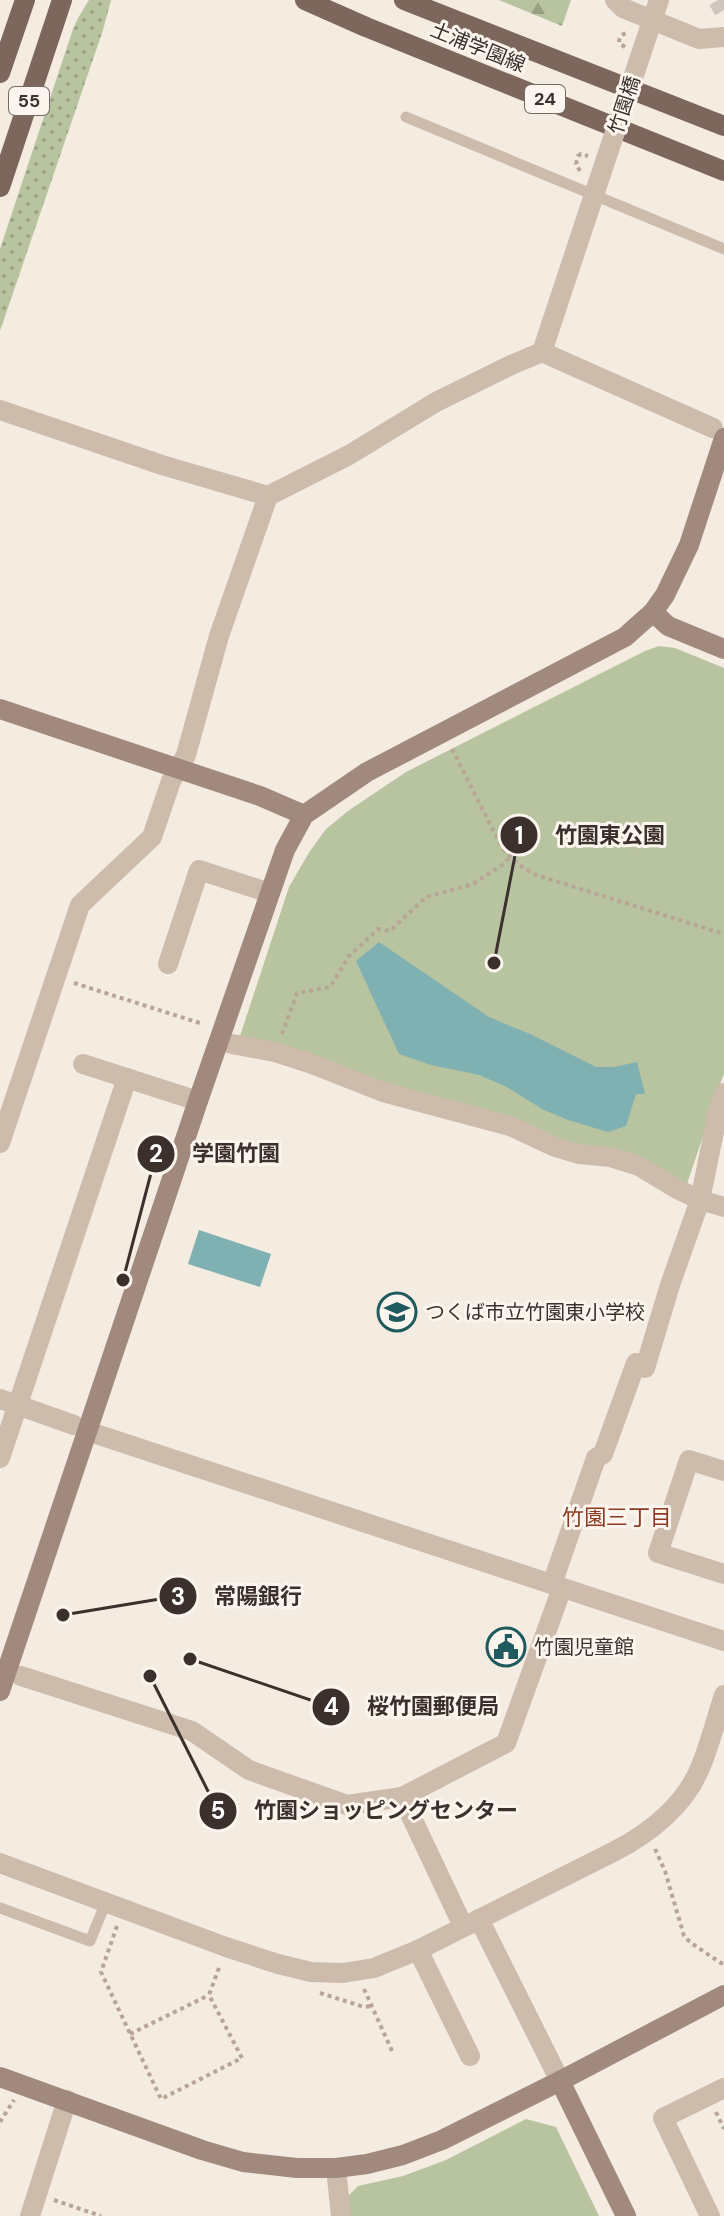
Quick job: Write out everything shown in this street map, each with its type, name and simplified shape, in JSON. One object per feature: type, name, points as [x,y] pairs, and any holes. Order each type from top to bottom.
[{"type":"main road","name":"55","points":[[0,73],[24,0]]},
{"type":"main road","name":"土浦学園線","points":[[305,0],[724,171]]},
{"type":"main road","name":"土浦学園線","points":[[404,0],[724,126]]},
{"type":"main road","name":"55","points":[[0,187],[64,5]]},
{"type":"street","points":[[615,0],[623,8],[699,39],[724,37]]},
{"type":"street","name":"竹園橋","points":[[542,352],[659,0]]},
{"type":"street","points":[[1,411],[162,465],[268,496],[349,455],[436,402],[542,352],[718,433],[689,545],[665,595],[653,612],[625,637],[367,772],[304,815],[285,850],[80,1428],[6,1679],[192,1731],[249,1770],[347,1805],[402,1797],[506,1743],[564,1588],[596,1458],[603,1454],[636,1363],[645,1368],[700,1200],[724,1093]]},
{"type":"street","points":[[0,1143],[80,905],[152,837],[171,781],[186,755],[219,636],[268,496]]},
{"type":"street","points":[[653,612],[668,626],[724,649]]},
{"type":"street","points":[[0,709],[260,796],[304,815]]},
{"type":"street","points":[[168,964],[199,870],[270,893]]},
{"type":"street","points":[[232,1044],[275,1052],[383,1092],[510,1126],[555,1147],[639,1166],[677,1189],[724,1207]]},
{"type":"street","points":[[83,1064],[198,1101]]},
{"type":"street","points":[[0,1458],[9,1402],[127,1078]]},
{"type":"street","points":[[9,1402],[724,1641]]},
{"type":"street","points":[[724,1471],[689,1460],[658,1553],[724,1574]]},
{"type":"street","points":[[0,1863],[278,1964],[311,1972],[357,1972],[418,1950],[615,1851],[656,1826],[700,1770],[724,1695]]},
{"type":"street","points":[[402,1797],[560,2081],[626,2216]]},
{"type":"street","points":[[418,1950],[470,2056]]},
{"type":"street","points":[[0,2077],[243,2162],[297,2168],[336,2168],[403,2155],[442,2140],[724,1995]]},
{"type":"street","points":[[710,2216],[663,2118],[724,2088]]},
{"type":"street","points":[[30,2216],[67,2100]]},
{"type":"street","points":[[336,2168],[341,2216]]},
{"type":"lane","points":[[406,117],[724,249]]},
{"type":"lane","points":[[0,1908],[90,1941],[115,1906]]},
{"type":"path","points":[[445,732],[502,848],[519,865],[536,875],[724,934]]},
{"type":"path","points":[[275,1052],[297,993],[330,987],[349,956],[378,929],[390,931],[426,897],[473,884],[510,857]]},
{"type":"path","points":[[56,977],[207,1026]]},
{"type":"path","points":[[644,1834],[659,1855],[684,1936],[724,1965]]},
{"type":"path","points":[[115,1906],[101,1972],[161,2099],[242,2058],[209,1995]]},
{"type":"path","points":[[130,2034],[209,1995],[226,1947]]},
{"type":"path","points":[[311,1972],[311,1982],[321,1994],[364,2007],[372,2006]]},
{"type":"path","points":[[357,1972],[393,2053]]},
{"type":"path","points":[[0,2122],[15,2099]]},
{"type":"path","points":[[37,2194],[101,2216]]},
{"type":"green space","points":[[89,0],[111,0],[0,331],[0,249],[73,29]]},
{"type":"green space","points":[[499,0],[571,0],[562,26]]},
{"type":"green space","points":[[659,646],[675,648],[724,668],[724,1073],[686,1187],[583,1147],[239,1039],[289,887],[326,829],[406,772]]},
{"type":"green space","points":[[526,2119],[556,2127],[599,2216],[350,2216],[348,2196],[358,2186],[403,2176],[446,2160]]},
{"type":"water","points":[[379,942],[489,1017],[596,1067],[637,1062],[645,1094],[636,1094],[626,1126],[608,1132],[568,1120],[479,1075],[431,1065],[399,1054],[356,961]]},
{"type":"water","points":[[199,1230],[271,1254],[260,1287],[188,1264]]},
{"type":"tunnel","points":[[718,0],[724,10]]},
{"type":"place","name":"竹園東公園","points":[[494,963]]},
{"type":"place","name":"学園竹園","points":[[123,1280]]},
{"type":"place","name":"つくば市立竹園東小学校","points":[[397,1312]]},
{"type":"place","name":"常陽銀行","points":[[63,1615]]},
{"type":"place","name":"竹園児童館","points":[[506,1647]]},
{"type":"place","name":"桜竹園郵便局","points":[[190,1659]]},
{"type":"place","name":"竹園ショッピングセンター","points":[[150,1676]]},
{"type":"district","name":"竹園三丁目","points":[[617,1517]]}]
